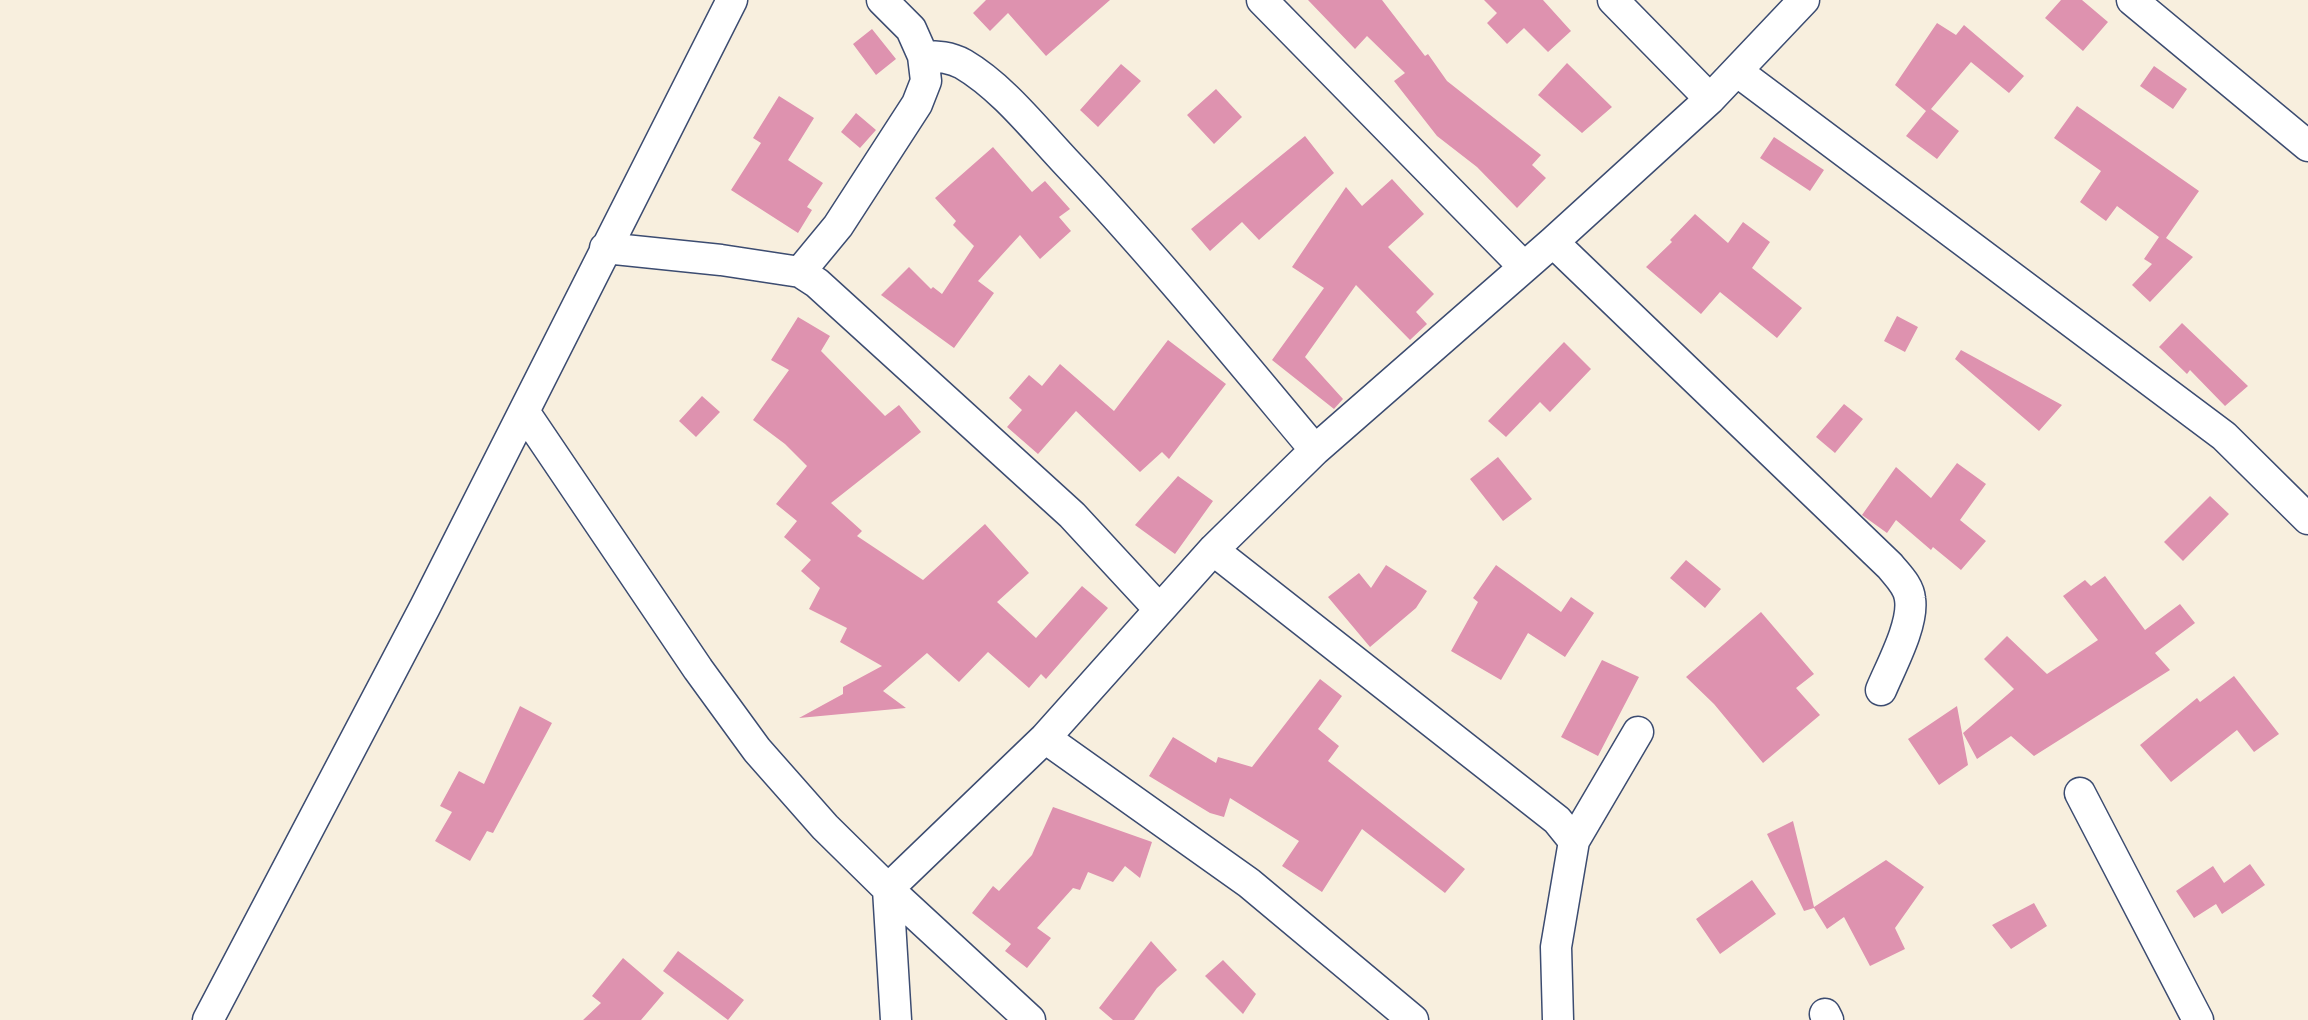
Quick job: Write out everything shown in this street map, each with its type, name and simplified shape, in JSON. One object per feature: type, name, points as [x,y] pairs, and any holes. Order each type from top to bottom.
[{"type":"street","points":[[208,1020],[525,413],[605,248],[732,0]]},
{"type":"street","points":[[800,272],[838,226],[917,104],[926,81],[923,56],[911,29],[882,0]]},
{"type":"street","points":[[1262,0],[1524,267]]},
{"type":"street","points":[[1613,0],[1710,99]]},
{"type":"street","points":[[896,1020],[888,889],[1045,738],[1213,550],[1315,450],[1553,242],[1710,99],[1804,0]]},
{"type":"street","points":[[2132,0],[2308,146]]},
{"type":"street","points":[[923,56],[948,58],[962,63],[984,79],[1018,111],[1128,228],[1315,450]]},
{"type":"street","points":[[1738,72],[2224,436],[2308,519]]},
{"type":"street","points":[[1553,242],[1882,558],[1905,585],[1910,598],[1906,628],[1881,690]]},
{"type":"street","points":[[605,248],[721,260],[800,272],[817,283],[1072,515],[1159,609]]},
{"type":"street","points":[[525,413],[691,660],[757,750],[825,827],[888,889],[1030,1020]]},
{"type":"street","points":[[1213,550],[1557,820],[1574,841]]},
{"type":"street","points":[[1558,1020],[1556,948],[1574,841],[1638,732]]},
{"type":"street","points":[[1045,738],[1249,883],[1413,1020]]},
{"type":"street","points":[[2080,793],[2198,1020]]},
{"type":"building","points":[[986,0],[1110,0],[1046,56],[1008,13],[990,31],[973,13]]},
{"type":"building","points":[[1308,0],[1382,0],[1425,56],[1428,54],[1447,81],[1541,155],[1532,165],[1546,178],[1517,208],[1477,167],[1437,136],[1394,81],[1405,73],[1367,36],[1355,49]]},
{"type":"building","points":[[1484,0],[1543,0],[1571,31],[1548,52],[1524,28],[1507,44],[1487,23],[1497,13]]},
{"type":"building","points":[[2061,0],[2082,0],[2108,22],[2083,51],[2045,18]]},
{"type":"building","points":[[1937,23],[1956,35],[1964,25],[2024,76],[2009,93],[1971,62],[1931,109],[1959,131],[1937,159],[1906,136],[1926,111],[1895,85]]},
{"type":"building","points":[[872,29],[896,59],[876,75],[853,44]]},
{"type":"building","points":[[1567,63],[1612,107],[1582,133],[1538,95]]},
{"type":"building","points":[[1121,64],[1141,81],[1098,127],[1080,110]]},
{"type":"building","points":[[2154,66],[2187,89],[2173,109],[2140,86]]},
{"type":"building","points":[[1216,89],[1242,117],[1214,144],[1187,115]]},
{"type":"building","points":[[779,96],[814,118],[788,160],[823,183],[807,207],[812,210],[798,233],[731,190],[761,143],[753,138]]},
{"type":"building","points":[[2077,106],[2199,191],[2166,238],[2193,257],[2150,302],[2132,285],[2152,264],[2144,259],[2159,237],[2117,206],[2106,221],[2080,202],[2101,171],[2054,138]]},
{"type":"building","points":[[856,113],[876,130],[860,148],[841,132]]},
{"type":"building","points":[[1305,136],[1334,173],[1259,240],[1242,222],[1210,251],[1191,229]]},
{"type":"building","points":[[1774,137],[1824,170],[1810,191],[1760,158]]},
{"type":"building","points":[[993,147],[1032,192],[1045,181],[1070,209],[1059,217],[1071,231],[1040,259],[1020,235],[978,281],[994,293],[954,348],[881,295],[909,267],[931,289],[933,287],[942,294],[974,246],[953,225],[956,221],[935,198]]},
{"type":"building","points":[[1392,179],[1424,214],[1388,247],[1434,294],[1416,312],[1427,324],[1410,340],[1356,285],[1305,357],[1343,399],[1334,409],[1272,360],[1324,288],[1292,267],[1346,187],[1362,206]]},
{"type":"building","points":[[1695,214],[1728,243],[1743,222],[1770,242],[1752,268],[1802,308],[1777,338],[1720,292],[1701,314],[1646,267],[1672,242],[1670,240]]},
{"type":"building","points":[[1897,316],[1918,327],[1905,352],[1884,341]]},
{"type":"building","points":[[798,317],[830,336],[821,351],[885,416],[899,405],[921,432],[831,503],[862,531],[857,536],[923,580],[985,524],[1029,573],[997,602],[1036,638],[1082,586],[1108,608],[1046,679],[1041,674],[1029,688],[988,652],[959,682],[927,653],[883,691],[906,708],[799,718],[843,694],[843,687],[882,666],[840,642],[847,628],[809,609],[820,588],[801,571],[811,560],[784,537],[797,521],[776,504],[807,466],[785,444],[753,420],[789,370],[771,360]]},
{"type":"building","points":[[2182,323],[2248,386],[2225,406],[2190,370],[2187,374],[2159,347]]},
{"type":"building","points":[[1168,340],[1226,384],[1169,459],[1162,452],[1140,472],[1076,411],[1038,454],[1007,427],[1022,410],[1009,398],[1029,375],[1042,386],[1060,364],[1114,411]]},
{"type":"building","points":[[1564,342],[1591,369],[1550,412],[1540,402],[1506,437],[1488,421]]},
{"type":"building","points":[[1961,350],[2062,405],[2039,431],[1955,359]]},
{"type":"building","points":[[702,396],[720,412],[696,437],[679,421]]},
{"type":"building","points":[[1844,404],[1863,419],[1835,453],[1816,437]]},
{"type":"building","points":[[1498,457],[1532,499],[1503,521],[1470,479]]},
{"type":"building","points":[[1957,463],[1986,484],[1960,520],[1986,541],[1961,570],[1933,547],[1931,550],[1896,520],[1887,533],[1862,515],[1896,467],[1931,498]]},
{"type":"building","points":[[1178,476],[1213,501],[1175,554],[1135,525]]},
{"type":"building","points":[[2210,496],[2229,514],[2183,561],[2164,542]]},
{"type":"building","points":[[1686,560],[1721,589],[1705,608],[1670,578]]},
{"type":"building","points":[[1386,565],[1427,591],[1416,608],[1370,647],[1328,597],[1359,573],[1371,588]]},
{"type":"building","points":[[1496,565],[1561,612],[1571,597],[1594,613],[1565,657],[1528,633],[1501,680],[1451,651],[1478,602],[1473,598]]},
{"type":"building","points":[[2105,576],[2145,630],[2180,604],[2195,623],[2155,653],[2170,670],[2034,756],[2011,736],[1977,759],[1963,733],[2014,689],[1984,659],[2007,636],[2047,674],[2098,640],[2063,596],[2085,580],[2091,586]]},
{"type":"building","points":[[1761,612],[1814,674],[1796,688],[1820,715],[1763,763],[1714,704],[1686,677]]},
{"type":"building","points":[[1602,660],[1639,677],[1598,756],[1561,737]]},
{"type":"building","points":[[2234,676],[2279,734],[2254,752],[2237,730],[2171,782],[2140,745],[2197,698],[2200,702]]},
{"type":"building","points":[[1320,679],[1342,696],[1318,729],[1339,746],[1328,761],[1465,869],[1445,893],[1362,829],[1322,892],[1282,866],[1299,841],[1230,798],[1224,817],[1210,813],[1149,776],[1173,737],[1216,763],[1218,757],[1252,767]]},
{"type":"building","points":[[520,706],[552,723],[493,833],[487,831],[470,861],[435,841],[452,812],[440,806],[459,771],[484,784]]},
{"type":"building","points":[[1957,706],[1968,765],[1939,785],[1908,739]]},
{"type":"building","points":[[1053,807],[1152,842],[1140,878],[1125,866],[1113,882],[1088,872],[1080,890],[1073,888],[1037,928],[1051,938],[1027,968],[1005,951],[1011,944],[972,913],[993,886],[999,891],[1032,855]]},
{"type":"building","points":[[1793,821],[1814,907],[1886,860],[1924,887],[1895,928],[1905,949],[1870,966],[1844,917],[1827,929],[1814,908],[1804,911],[1767,834]]},
{"type":"building","points":[[2250,864],[2265,885],[2222,914],[2216,904],[2194,918],[2176,891],[2213,866],[2224,883]]},
{"type":"building","points":[[1752,880],[1776,914],[1720,954],[1696,919]]},
{"type":"building","points":[[2034,903],[2047,926],[2011,949],[1992,925]]},
{"type":"building","points":[[1151,941],[1177,970],[1157,988],[1134,1020],[1113,1020],[1099,1008]]},
{"type":"building","points":[[678,951],[744,1000],[728,1020],[663,971]]},
{"type":"building","points":[[623,958],[664,993],[641,1020],[583,1020],[601,1003],[592,996]]},
{"type":"building","points":[[1223,960],[1256,994],[1243,1014],[1205,976]]}]
